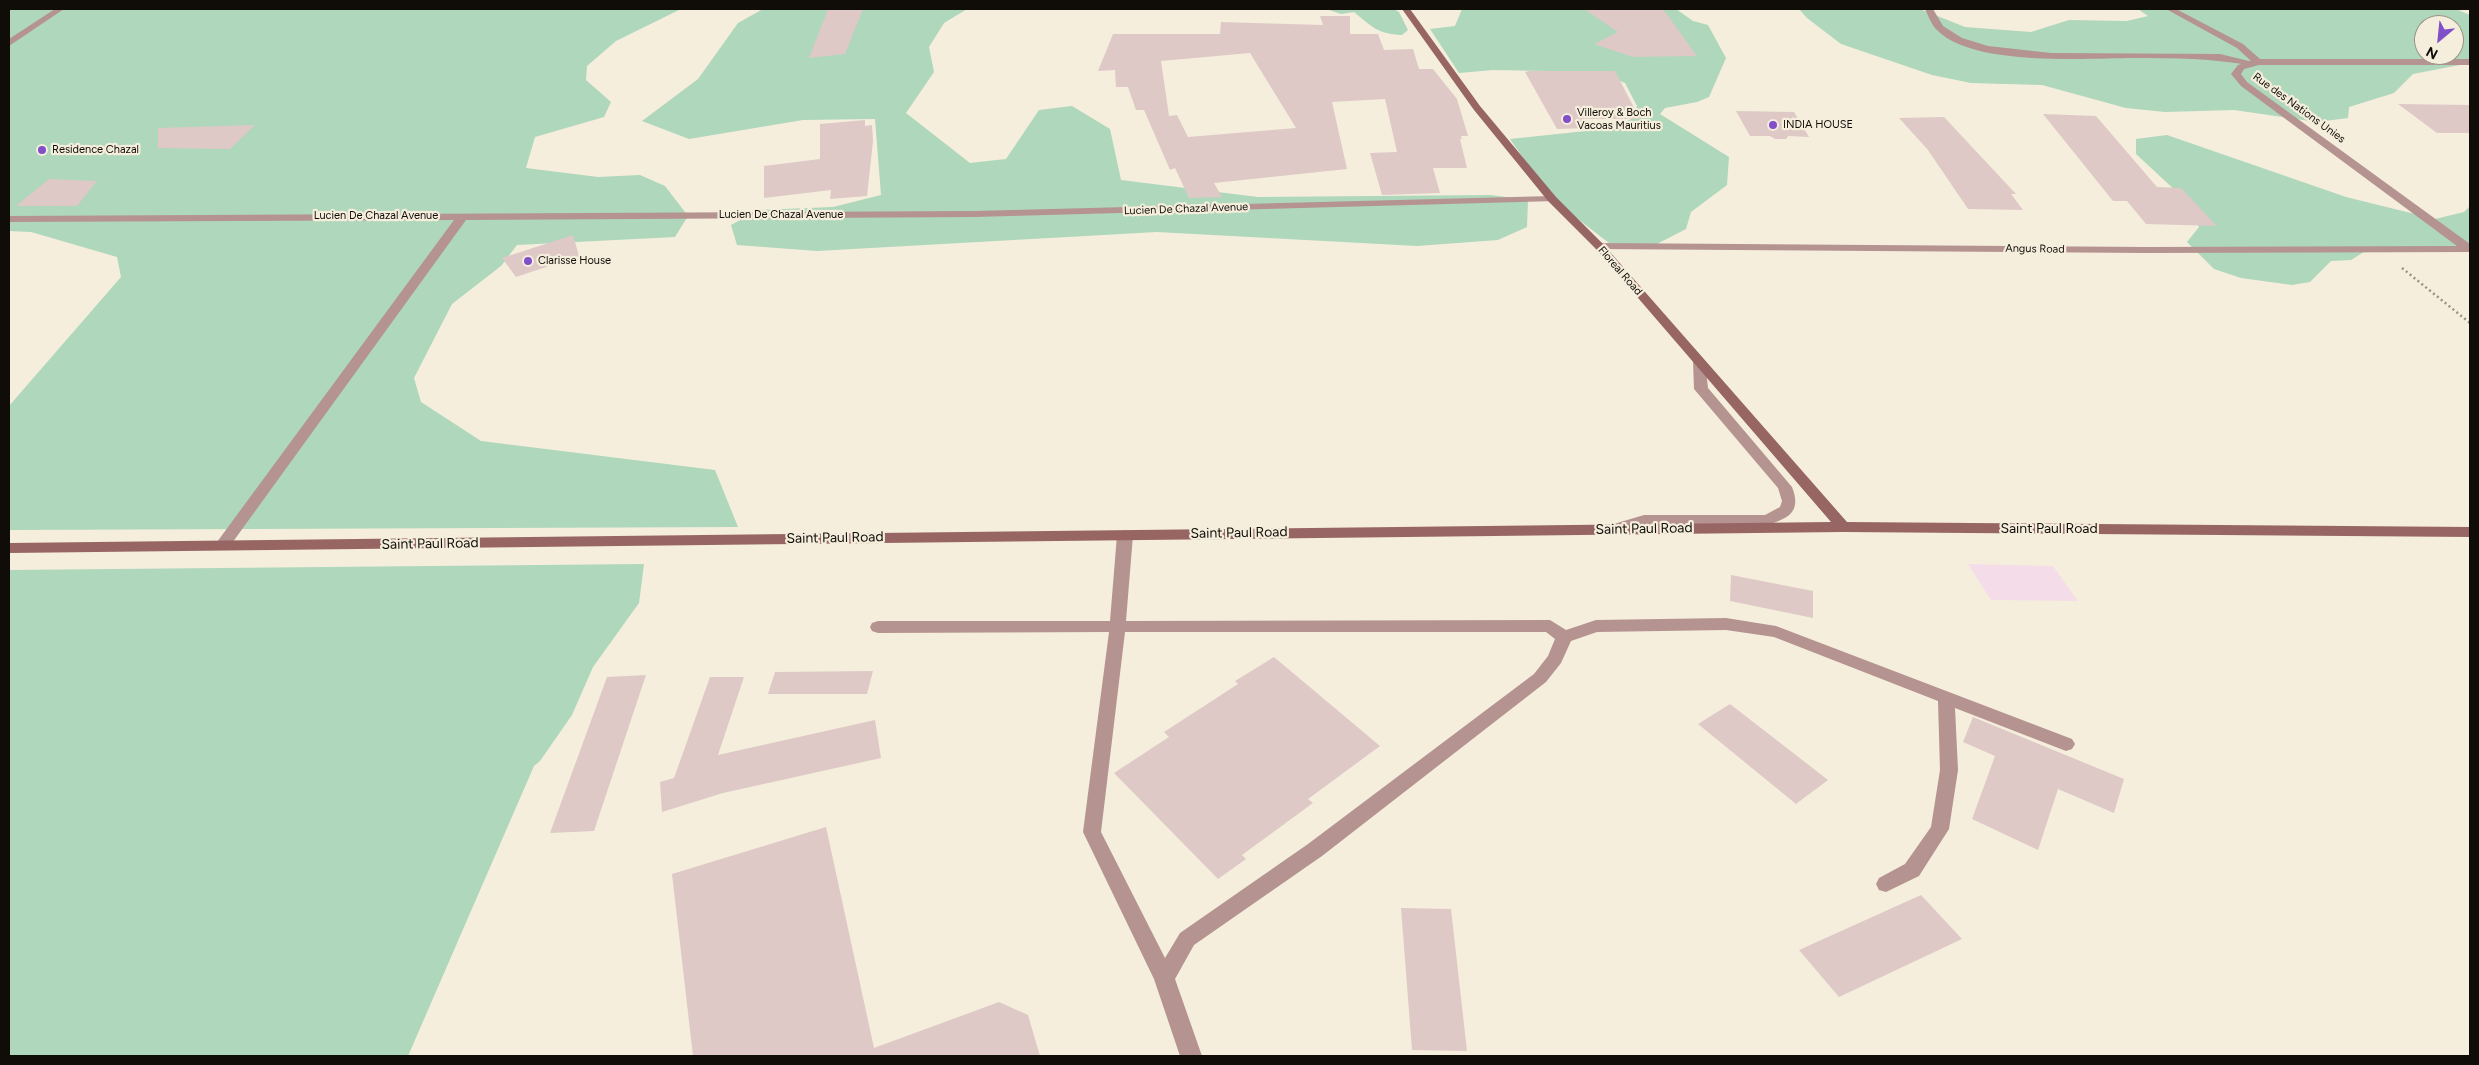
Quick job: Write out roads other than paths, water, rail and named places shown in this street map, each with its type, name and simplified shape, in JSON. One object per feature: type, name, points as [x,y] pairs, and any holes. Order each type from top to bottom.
[{"type":"main road","name":"Floreal Road","points":[[1406,9],[1477,108],[1552,199],[1599,246],[1842,527]]},
{"type":"main road","name":"Saint Paul Road","points":[[9,548],[1842,527],[2470,532]]},
{"type":"street","points":[[9,43],[60,9]]},
{"type":"street","points":[[1929,9],[1938,29],[1961,42],[1994,51],[2028,55],[2220,57],[2255,62]]},
{"type":"street","points":[[2170,9],[2240,46],[2255,62]]},
{"type":"street","name":"Rue des Nations Unies","points":[[2470,62],[2255,62],[2241,66],[2236,74],[2244,84],[2470,249]]},
{"type":"street","name":"Lucien De Chazal Avenue","points":[[9,219],[974,214],[1552,199]]},
{"type":"street","points":[[222,546],[463,216]]},
{"type":"street","name":"Angus Road","points":[[1599,246],[2470,249]]},
{"type":"street","points":[[1612,530],[1644,520],[1766,520],[1783,514],[1788,507],[1789,496],[1785,487],[1701,389],[1699,361]]},
{"type":"street","points":[[1124,535],[1118,625],[1092,832],[1164,978],[1191,1056]]},
{"type":"street","points":[[1164,978],[1187,939],[1315,850],[1540,678],[1555,659],[1564,637],[1596,626],[1726,624],[1768,630],[2066,744]]},
{"type":"street","points":[[878,627],[1118,625],[1550,626],[1564,637]]},
{"type":"street","points":[[1886,884],[1912,870],[1940,829],[1949,770],[1946,698]]},
{"type":"place","name":"Villeroy & Boch Vacoas Mauritius","points":[[1567,119]]},
{"type":"place","name":"INDIA HOUSE","points":[[1773,125]]},
{"type":"place","name":"Residence Chazal","points":[[42,150]]},
{"type":"place","name":"Clarisse House","points":[[528,261]]}]
